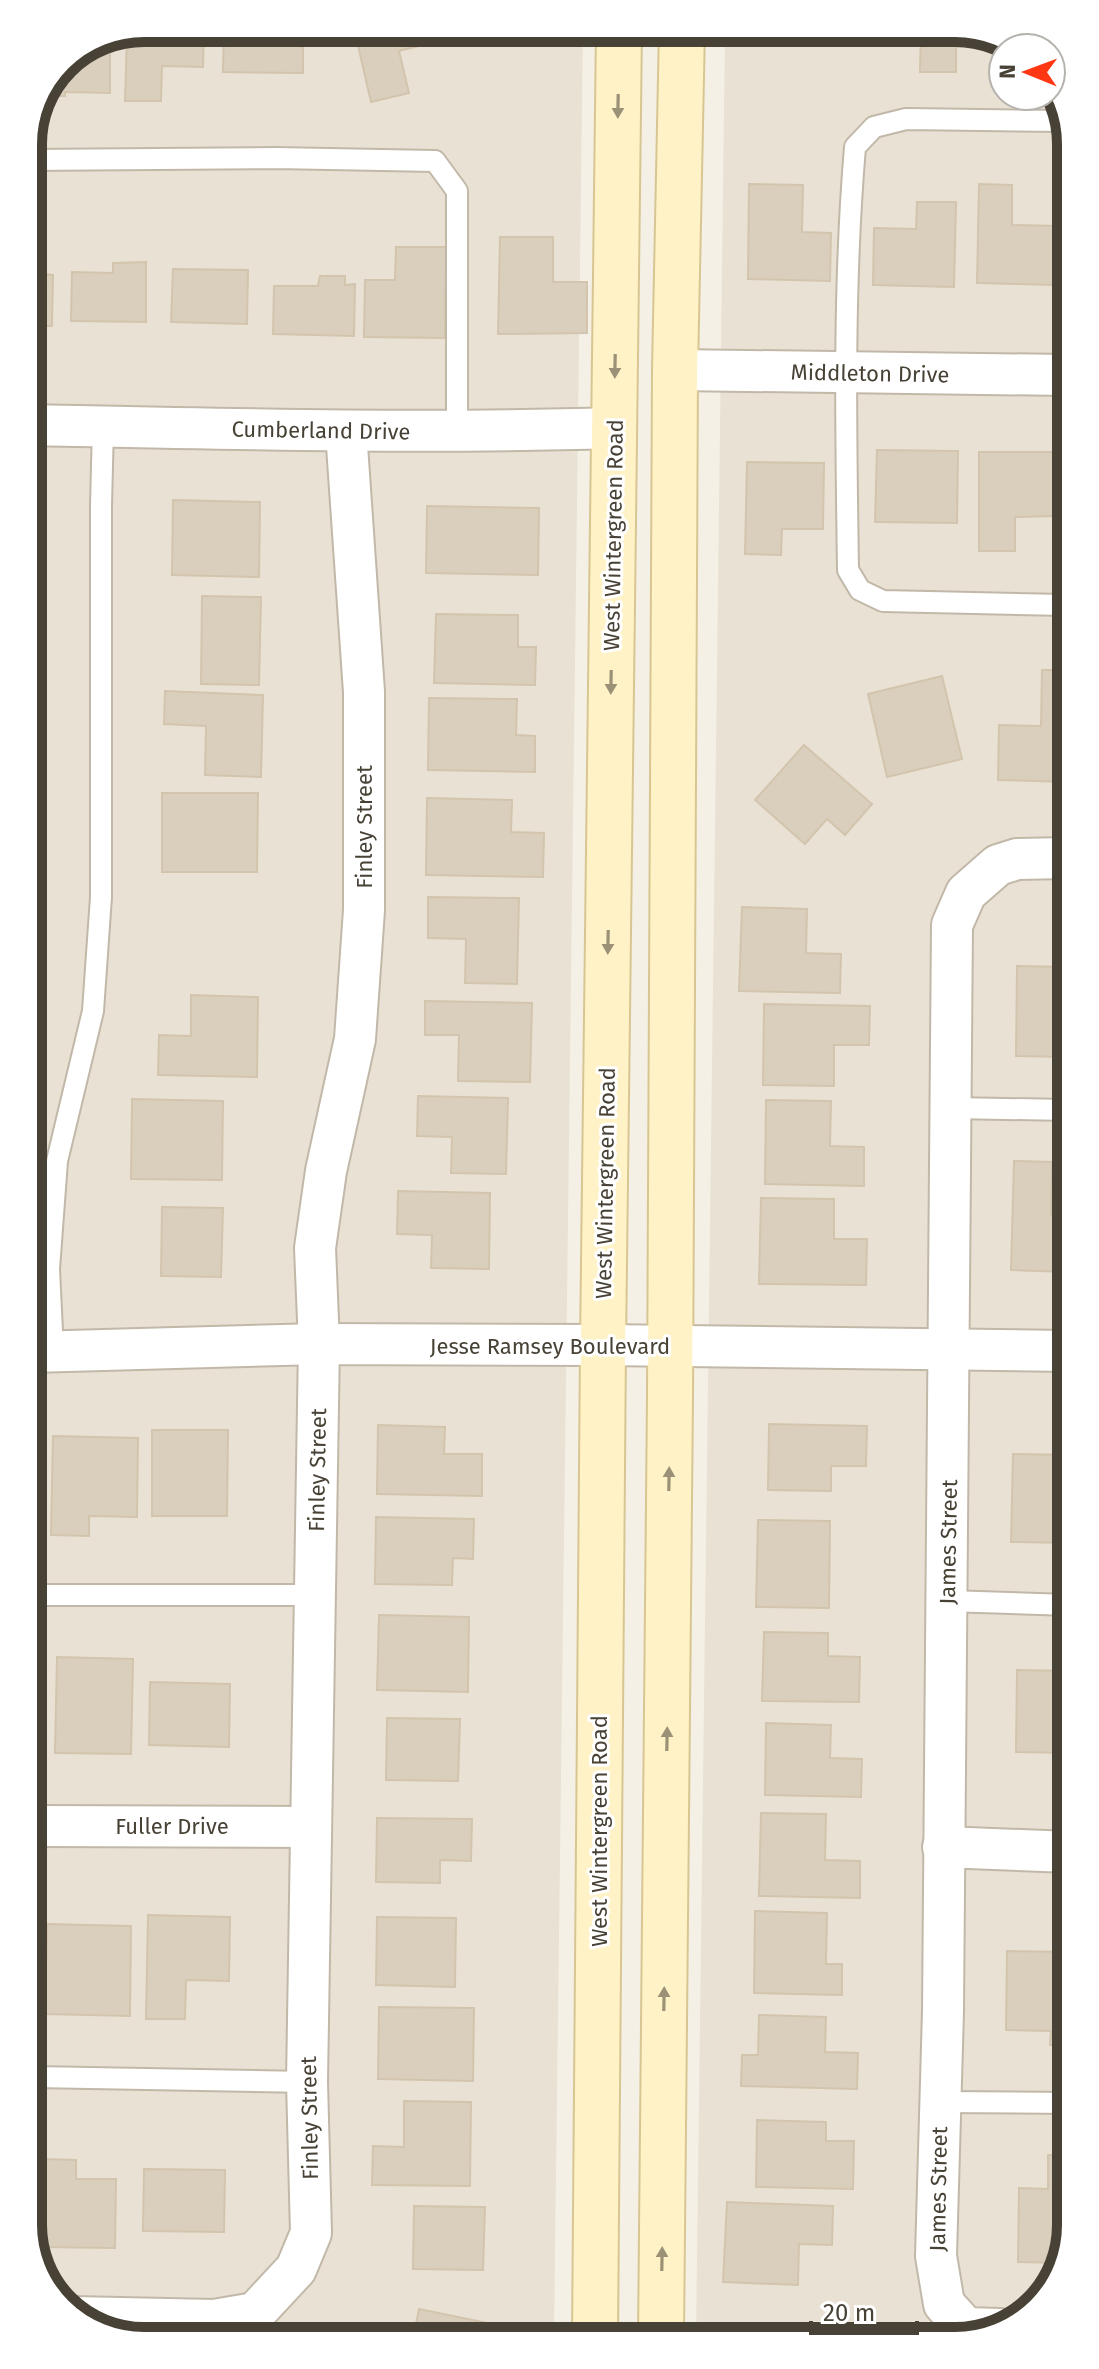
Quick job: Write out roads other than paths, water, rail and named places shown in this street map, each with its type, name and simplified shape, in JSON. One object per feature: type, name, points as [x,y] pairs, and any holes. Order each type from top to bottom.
[{"type":"street","name":"West Wintergreen Road","points":[[595,2327],[619,42]]},
{"type":"street","points":[[661,2327],[671,1347],[675,370],[682,42]]},
{"type":"street","name":"Middleton Drive","points":[[675,370],[1057,375]]},
{"type":"street","name":"Cumberland Drive","points":[[42,425],[346,431],[614,428]]},
{"type":"street","name":"Finley Street","points":[[102,2318],[214,2320],[255,2313],[296,2269],[311,2233],[307,2082],[319,1344],[315,1248],[326,1171],[355,1039],[364,910],[364,692],[346,431]]},
{"type":"street","name":"James Street","points":[[969,2324],[936,2256],[947,1601],[952,925],[966,893],[998,865],[1017,859],[1057,858]]},
{"type":"street","name":"Jesse Ramsey Boulevard","points":[[42,1352],[319,1344],[1057,1351]]},
{"type":"street","name":"Fuller Drive","points":[[42,1826],[311,1827]]},
{"type":"street","points":[[943,1847],[1057,1851]]},
{"type":"lane","points":[[1054,121],[906,119],[874,127],[855,147],[845,373],[848,570],[860,590],[883,601],[1057,605]]},
{"type":"lane","points":[[42,160],[275,158],[435,161],[457,191],[457,431]]},
{"type":"lane","points":[[42,1352],[57,1161],[93,1011],[101,897],[103,427]]},
{"type":"lane","points":[[951,1108],[1057,1110]]},
{"type":"lane","points":[[42,1595],[315,1595]]},
{"type":"lane","points":[[947,1601],[1057,1605]]},
{"type":"lane","points":[[42,2077],[307,2082]]},
{"type":"lane","points":[[940,2102],[1057,2103]]}]
